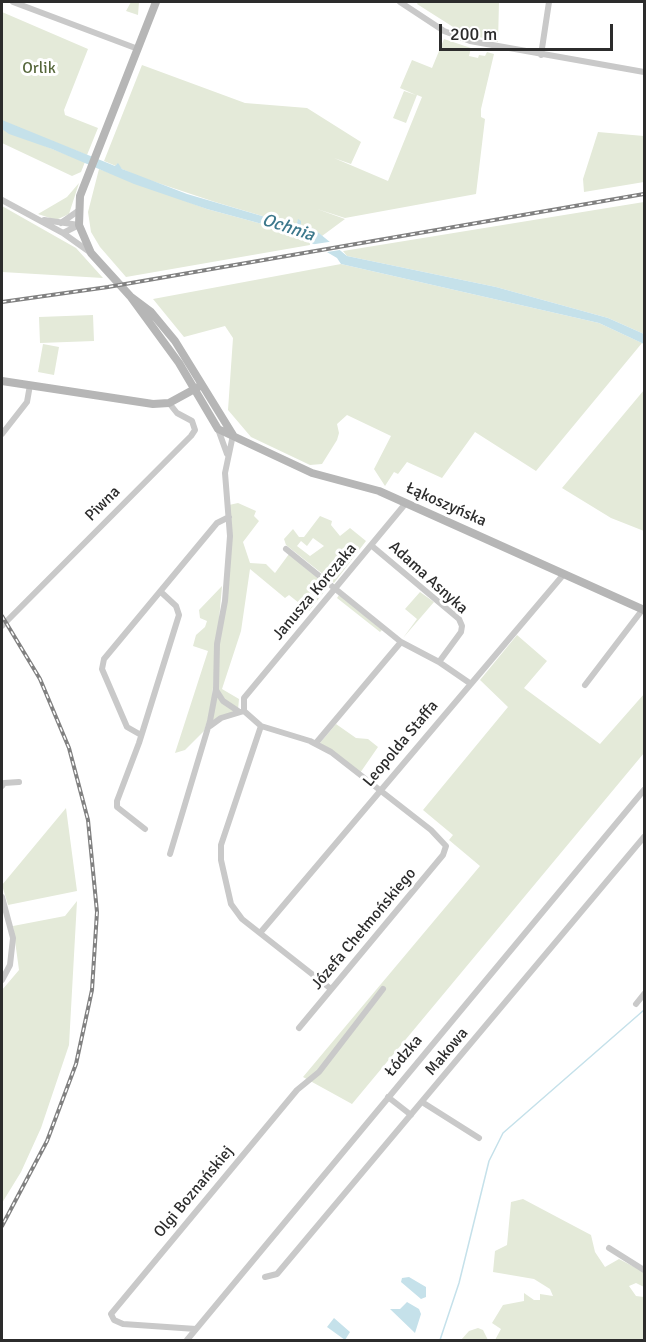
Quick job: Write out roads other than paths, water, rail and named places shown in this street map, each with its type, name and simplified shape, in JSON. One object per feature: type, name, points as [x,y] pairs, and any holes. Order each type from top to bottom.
[{"type":"street","points":[[13,2],[138,49]]},
{"type":"street","points":[[91,253],[79,225],[78,211],[86,178],[156,2]]},
{"type":"street","points":[[400,2],[454,36],[486,46],[645,72]]},
{"type":"street","points":[[541,56],[549,2]]},
{"type":"street","points":[[2,200],[63,233],[91,253],[130,296],[151,312],[175,341],[218,429],[227,455]]},
{"type":"street","points":[[58,224],[78,211]]},
{"type":"street","points":[[34,217],[58,224],[79,225]]},
{"type":"street","points":[[63,233],[79,225]]},
{"type":"street","points":[[2,381],[153,404],[169,403],[198,387]]},
{"type":"street","points":[[2,434],[27,402],[30,385]]},
{"type":"street","points":[[198,387],[233,435]]},
{"type":"street","name":"Piwna","points":[[2,626],[192,436],[195,430],[192,421],[177,414],[169,403]]},
{"type":"street","name":"Łąkoszyńska","points":[[218,429],[312,473],[379,491],[644,609]]},
{"type":"street","points":[[224,446],[227,439],[233,435]]},
{"type":"street","points":[[170,854],[207,729],[216,689],[215,661],[225,601],[229,517],[224,483],[227,455],[233,435]]},
{"type":"street","name":"Janusza Korczaka","points":[[241,711],[244,698],[406,503]]},
{"type":"street","points":[[141,735],[127,727],[102,669],[104,659],[218,523],[229,517]]},
{"type":"street","name":"Adama Asnyka","points":[[372,546],[459,619],[462,626],[461,632],[439,662]]},
{"type":"street","points":[[286,549],[401,642],[439,662],[471,684]]},
{"type":"street","name":"Leopolda Staffa","points":[[260,933],[564,574]]},
{"type":"street","points":[[145,829],[117,807],[117,801],[141,735],[179,615],[176,606],[161,592]]},
{"type":"street","points":[[585,685],[644,609]]},
{"type":"street","points":[[316,743],[401,642]]},
{"type":"street","points":[[216,689],[223,701],[261,726],[316,743],[331,752],[378,791]]},
{"type":"street","points":[[207,729],[221,718],[241,711]]},
{"type":"street","points":[[261,726],[222,845],[221,860],[233,909],[332,989]]},
{"type":"street","points":[[2,786],[4,783],[19,782]]},
{"type":"street","name":"Łódzka","points":[[187,1341],[645,790]]},
{"type":"street","name":"Józefa Chełmońskiego","points":[[299,1028],[443,855],[446,846],[431,830],[378,791]]},
{"type":"street","name":"Makowa","points":[[265,1277],[277,1274],[645,837]]},
{"type":"street","points":[[2,897],[13,938],[10,965],[3,980]]},
{"type":"street","name":"Olgi Boznańskiej","points":[[196,1329],[188,1331],[123,1324],[114,1320],[112,1311],[297,1090],[313,1078],[383,989]]},
{"type":"street","points":[[636,1004],[645,994]]},
{"type":"street","points":[[388,1097],[411,1115]]},
{"type":"street","points":[[422,1102],[479,1138]]},
{"type":"street","points":[[609,1248],[645,1270]]},
{"type":"water","name":"Ochnia","points":[[2,120],[115,166],[118,163],[122,169],[187,194],[296,226],[298,219],[301,221],[301,226],[314,229],[347,256],[496,287],[608,318],[644,334],[644,344],[599,323],[341,264],[337,258],[310,242],[310,237],[207,209],[134,184],[52,149],[9,134],[2,129]]},
{"type":"water","points":[[409,1277],[426,1287],[426,1297],[421,1299],[401,1282],[402,1278]]},
{"type":"water","points":[[407,1302],[419,1309],[421,1314],[415,1333],[390,1309],[400,1309]]},
{"type":"water","points":[[334,1318],[350,1332],[345,1340],[327,1327]]},
{"type":"waterway","points":[[440,1340],[459,1283],[489,1161],[503,1133],[644,1010]]},
{"type":"railway","points":[[2,302],[108,287],[644,194]]},
{"type":"railway","points":[[2,616],[40,679],[69,748],[88,820],[97,912],[92,990],[76,1064],[47,1141],[2,1226]]},
{"type":"park label","name":"Orlik","points":[[39,69]]}]
